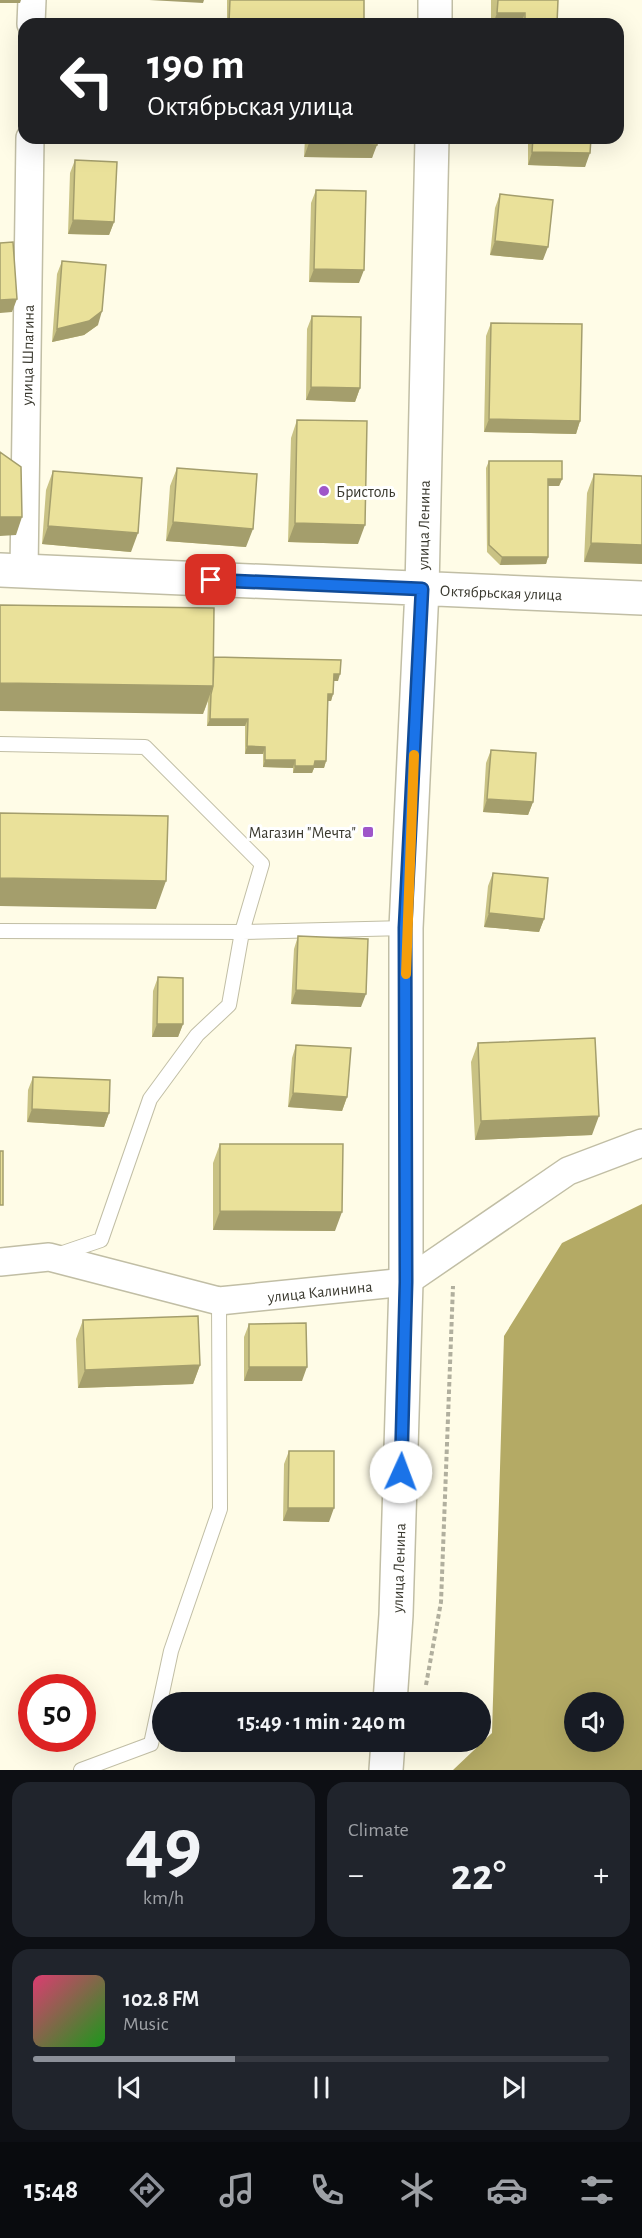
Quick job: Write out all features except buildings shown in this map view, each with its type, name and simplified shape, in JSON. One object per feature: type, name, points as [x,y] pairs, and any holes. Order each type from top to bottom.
[{"type":"main road","points":[[435,0],[435,18]]},
{"type":"main road","name":"улица Ленина","points":[[391,1692],[396,1615],[406,1282],[405,928],[422,589],[432,144]]},
{"type":"main road","name":"Октябрьская улица","points":[[12,571],[642,598]]},
{"type":"main road","points":[[386,1770],[387,1752]]},
{"type":"street","points":[[31,18],[32,0]]},
{"type":"street","name":"улица Шпагина","points":[[12,571],[30,144]]},
{"type":"street","name":"улица Калинина","points":[[0,1262],[49,1257],[219,1301],[406,1282],[454,1252],[568,1172],[642,1143]]},
{"type":"lane","points":[[0,744],[145,747],[261,864],[242,932],[229,1005],[197,1035],[150,1099],[101,1240],[49,1257]]},
{"type":"lane","points":[[0,931],[242,932],[405,928]]},
{"type":"lane","points":[[81,1770],[151,1744],[171,1651],[220,1509],[219,1301]]},
{"type":"path","points":[[424,1691],[441,1602],[454,1252]]},
{"type":"shaded area","points":[[642,1204],[642,1770],[453,1770],[472,1752],[491,1752],[504,1336],[562,1243]]},
{"type":"slow traffic","points":[[406,974],[405,928],[414,755]]},
{"type":"place","name":"Бристоль","points":[[324,491]]},
{"type":"place","name":"Магазин \"Мечта\"","points":[[368,832]]},
{"type":"route","points":[[211,580],[422,589],[405,928],[406,1282],[401,1472]]}]
